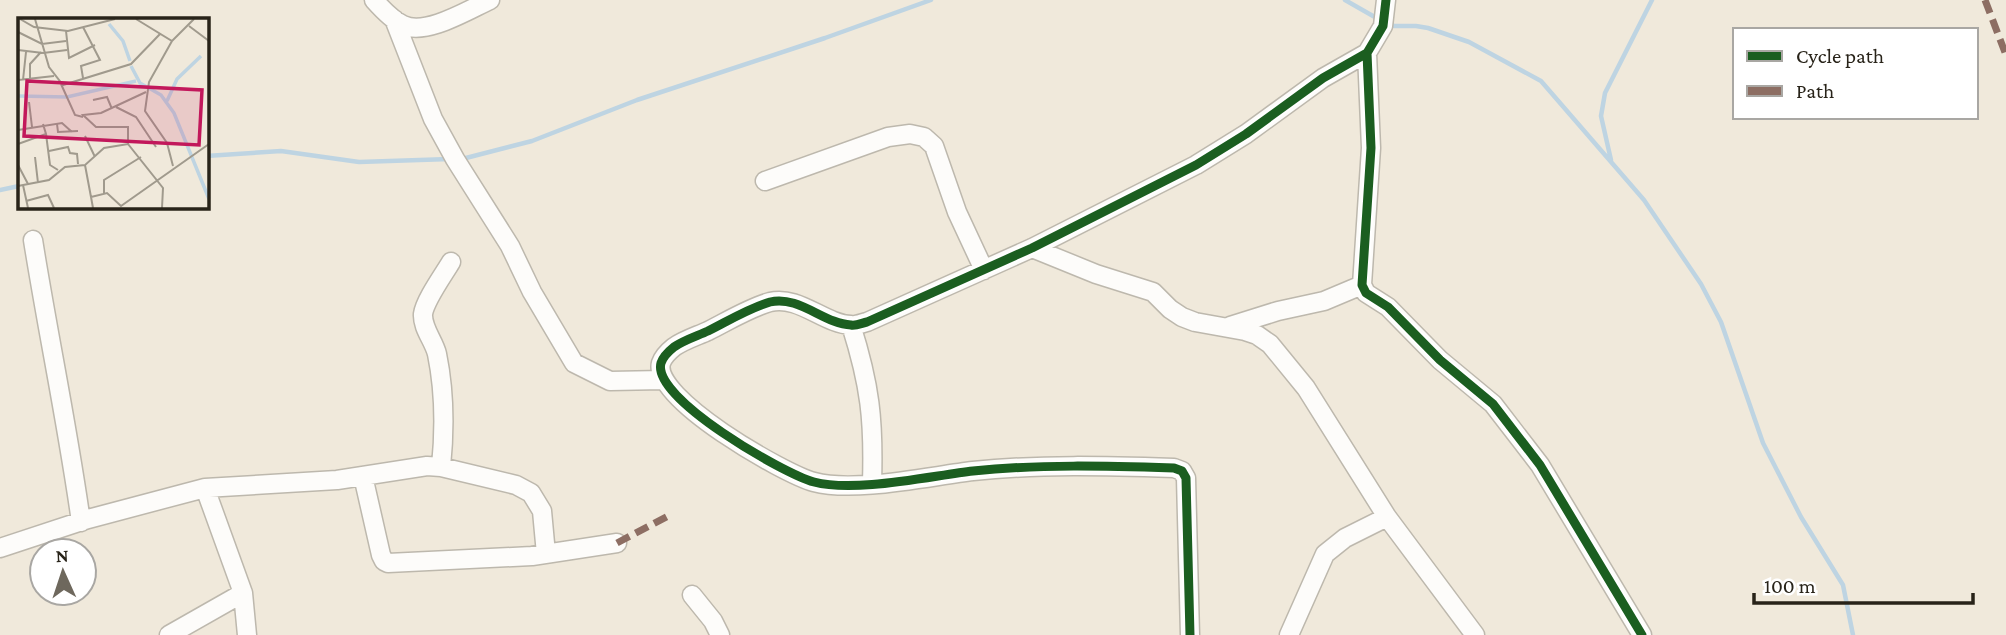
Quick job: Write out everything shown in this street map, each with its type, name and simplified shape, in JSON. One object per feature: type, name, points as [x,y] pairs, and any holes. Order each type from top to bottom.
[{"type":"street","points":[[374,0],[404,26],[417,29],[490,0]]},
{"type":"street","points":[[1190,635],[1186,478],[1182,471],[1174,468],[1056,466],[985,470],[872,483],[815,482],[781,469],[749,451],[715,426],[671,390],[663,380],[661,362],[676,346],[773,302],[794,304],[852,326],[867,323],[1032,248],[1196,165],[1247,134],[1323,78],[1367,53],[1383,26],[1387,0]]},
{"type":"street","points":[[394,19],[433,118],[510,246],[532,292],[574,363],[610,381],[663,380]]},
{"type":"street","points":[[1367,53],[1371,148],[1362,285],[1366,293],[1388,307],[1440,360],[1493,404],[1552,484],[1642,635]]},
{"type":"street","points":[[765,180],[888,136],[910,134],[924,137],[934,146],[957,212],[984,270]]},
{"type":"street","points":[[33,240],[51,355],[69,435],[80,522]]},
{"type":"street","points":[[1032,248],[1097,274],[1153,292],[1170,310],[1182,317],[1257,335],[1270,344],[1306,388],[1387,517],[1475,635]]},
{"type":"street","points":[[441,467],[445,427],[443,383],[435,345],[426,327],[423,311],[451,261]]},
{"type":"street","points":[[1227,327],[1278,311],[1324,301],[1362,285]]},
{"type":"street","points":[[852,326],[870,392],[874,435],[872,483]]},
{"type":"street","points":[[0,548],[80,522],[205,488],[363,476],[427,466],[516,485],[531,493],[542,511],[546,554]]},
{"type":"street","points":[[363,476],[381,555],[388,563],[546,554],[617,543]]},
{"type":"street","points":[[205,488],[243,593],[247,635]]},
{"type":"street","points":[[1289,635],[1325,554],[1345,538],[1387,517]]},
{"type":"street","points":[[169,635],[243,593]]},
{"type":"street","points":[[692,595],[713,621],[720,635]]},
{"type":"waterway","points":[[462,159],[532,141],[637,100],[931,0]]},
{"type":"waterway","points":[[1345,0],[1380,20]]},
{"type":"waterway","points":[[1611,160],[1601,116],[1605,93],[1652,0]]},
{"type":"waterway","points":[[1388,22],[1394,26],[1428,28],[1469,42],[1541,81],[1644,200],[1701,284],[1721,322],[1763,443],[1801,517],[1843,585],[1853,635]]},
{"type":"waterway","points":[[208,156],[281,151],[359,162],[450,159]]},
{"type":"waterway","points":[[0,190],[18,186]]},
{"type":"marked path","points":[[1985,0],[2006,55]]},
{"type":"marked path","points":[[617,543],[670,515]]},
{"type":"cycle path","points":[[1190,635],[1186,478],[1182,471],[1174,468],[1048,466],[973,471],[871,485],[850,486],[814,482],[750,450],[697,414],[676,395],[663,378],[661,363],[666,354],[678,345],[770,302],[791,302],[831,320],[857,325],[1032,248],[1196,165],[1246,134],[1323,78],[1367,53],[1383,26],[1386,0]]},
{"type":"cycle path","points":[[1367,53],[1371,148],[1362,285],[1366,293],[1388,307],[1440,360],[1493,404],[1540,465],[1642,635]]}]
